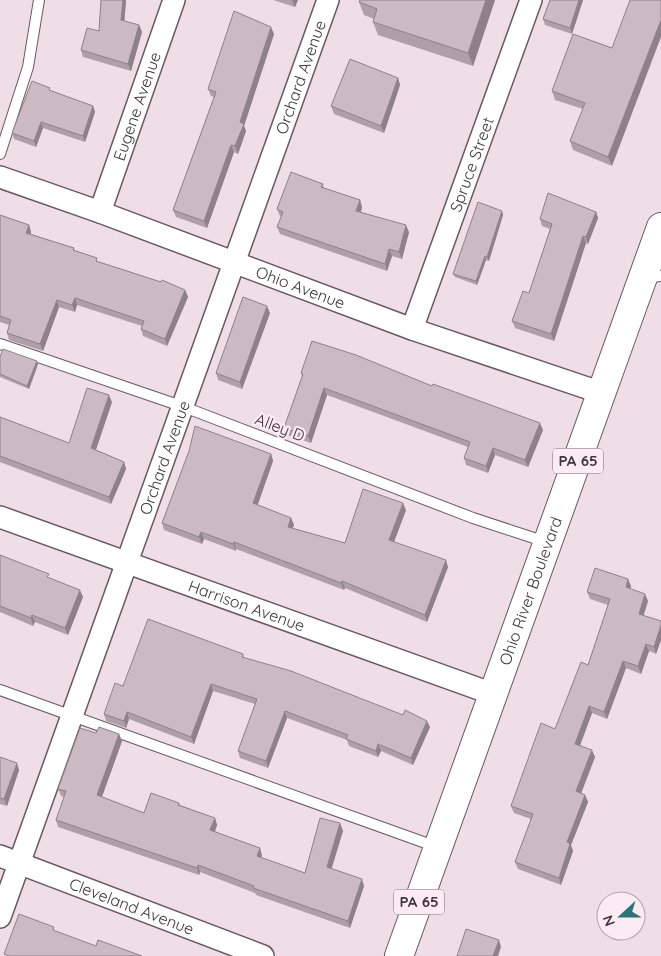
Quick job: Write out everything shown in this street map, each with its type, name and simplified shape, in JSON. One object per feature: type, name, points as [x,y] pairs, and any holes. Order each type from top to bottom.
[{"type":"highway","name":"Ohio River Boulevard","points":[[399,956],[602,393],[652,277],[661,227]]},
{"type":"street","name":"Eugene Avenue","points":[[100,212],[174,0]]},
{"type":"street","name":"Orchard Avenue","points":[[0,916],[9,859],[72,716],[328,0]]},
{"type":"street","name":"Spruce Street","points":[[412,329],[532,0]]},
{"type":"street","name":"Ohio Avenue","points":[[0,177],[100,212],[412,329],[602,393]]},
{"type":"street","name":"Harrison Avenue","points":[[0,517],[493,694]]},
{"type":"street","name":"Cleveland Avenue","points":[[9,859],[263,956]]},
{"type":"lane","points":[[0,154],[28,67],[39,0]]},
{"type":"lane","name":"Alley D","points":[[0,344],[184,406],[473,518],[548,543]]},
{"type":"lane","points":[[0,690],[438,848]]},
{"type":"building","points":[[101,0],[123,0],[121,20],[139,25],[128,64],[81,50],[87,28],[99,31]]},
{"type":"building","points":[[360,0],[486,0],[468,53],[373,22],[377,9],[359,2]]},
{"type":"building","points":[[550,0],[579,0],[570,28],[543,19]]},
{"type":"building","points":[[630,0],[661,0],[661,20],[608,157],[570,141],[585,103],[552,91],[573,34],[612,48]]},
{"type":"building","points":[[234,11],[271,27],[240,122],[244,124],[235,146],[231,145],[204,221],[173,210],[216,92],[208,89]]},
{"type":"building","points":[[350,59],[398,78],[381,126],[331,106]]},
{"type":"building","points":[[32,81],[50,88],[49,90],[93,106],[83,136],[41,122],[34,141],[12,133]]},
{"type":"building","points":[[291,172],[323,184],[321,187],[360,200],[356,211],[406,225],[399,252],[389,249],[385,264],[277,227],[283,212],[277,209]]},
{"type":"building","points":[[548,193],[596,212],[586,237],[583,236],[551,334],[512,321],[523,291],[529,293],[552,224],[540,219]]},
{"type":"building","points":[[478,202],[502,211],[487,257],[485,256],[476,281],[453,274]]},
{"type":"building","points":[[0,215],[29,225],[26,233],[74,248],[73,250],[97,258],[96,261],[161,282],[162,280],[185,290],[165,339],[141,329],[144,321],[75,298],[72,305],[57,300],[40,344],[7,333],[11,320],[0,316]]},
{"type":"building","points":[[243,297],[267,306],[240,382],[216,373]]},
{"type":"building","points":[[312,341],[356,355],[432,386],[433,384],[540,423],[525,460],[493,448],[486,466],[464,458],[470,442],[324,388],[308,436],[284,428],[303,374],[301,373]]},
{"type":"building","points":[[3,349],[37,361],[27,386],[0,374],[0,357]]},
{"type":"building","points":[[87,388],[109,395],[91,448],[124,462],[109,497],[0,456],[0,417],[69,443]]},
{"type":"building","points":[[195,426],[271,454],[253,503],[291,518],[288,527],[345,543],[363,489],[403,503],[389,540],[446,560],[425,615],[342,581],[341,583],[234,542],[233,544],[201,532],[199,537],[162,523],[189,451]]},
{"type":"building","points":[[0,555],[49,574],[47,577],[80,590],[65,628],[32,615],[31,618],[0,606]]},
{"type":"building","points":[[595,568],[628,579],[626,587],[645,594],[639,614],[661,621],[661,625],[654,647],[646,644],[638,666],[623,661],[604,712],[589,706],[575,744],[592,750],[576,791],[585,795],[567,842],[570,844],[559,878],[515,862],[533,814],[511,806],[541,723],[555,729],[581,662],[588,665],[610,599],[587,592]]},
{"type":"building","points":[[148,619],[243,654],[242,657],[291,671],[403,715],[405,710],[427,721],[411,758],[378,744],[376,751],[346,739],[348,735],[285,711],[266,761],[238,751],[257,699],[211,684],[191,737],[127,712],[124,721],[104,714],[115,683],[123,686]]},
{"type":"building","points":[[99,727],[119,734],[97,795],[144,813],[151,793],[179,803],[178,805],[215,818],[210,830],[260,848],[257,856],[305,873],[320,818],[340,823],[327,867],[362,879],[348,921],[253,888],[254,886],[198,865],[197,868],[56,820],[66,791],[58,789],[80,728],[96,733]]},
{"type":"building","points":[[0,757],[17,763],[4,799],[0,798]]},
{"type":"building","points":[[19,914],[54,927],[53,930],[96,946],[98,940],[142,956],[9,956],[4,954]]},
{"type":"building","points":[[466,929],[499,940],[493,956],[457,956]]}]
